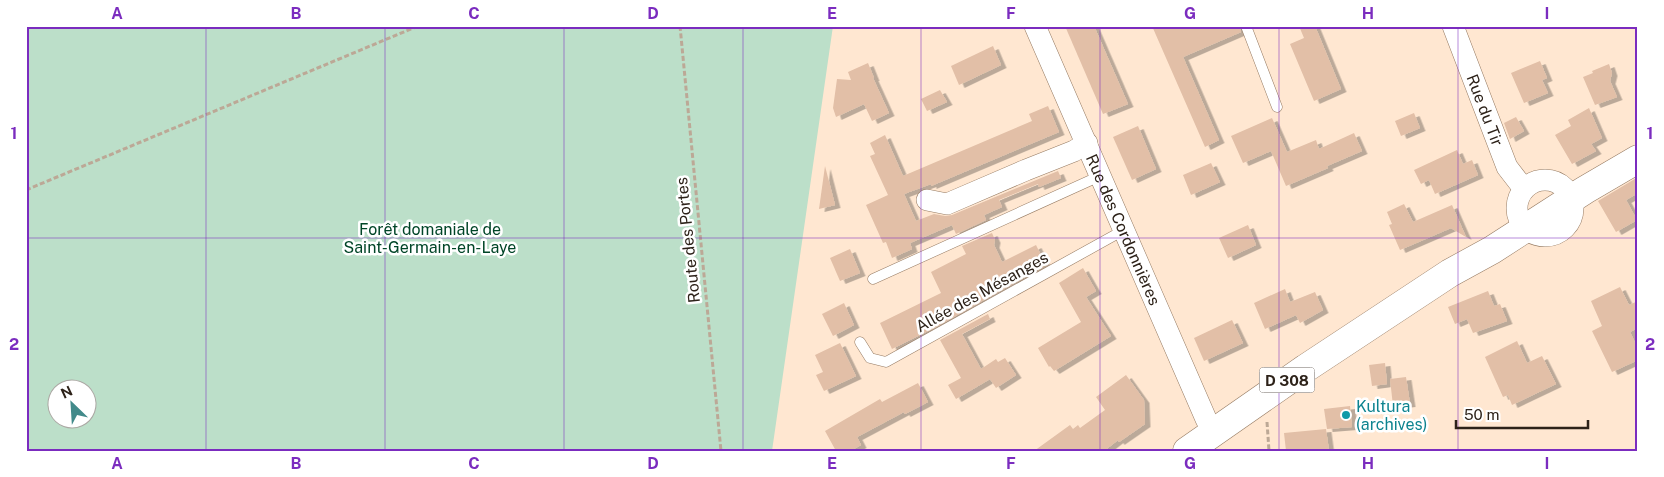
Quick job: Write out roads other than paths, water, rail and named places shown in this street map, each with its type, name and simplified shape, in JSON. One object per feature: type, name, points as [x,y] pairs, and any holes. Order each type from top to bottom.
[{"type":"main road","name":"D 308","points":[[1215,443],[1306,368],[1450,273],[1492,250],[1522,222],[1568,193],[1638,143]]},
{"type":"main road","name":"D 308","points":[[1568,193],[1638,159]]},
{"type":"main road","name":"D 308","points":[[1187,451],[1215,443],[1267,411],[1390,314]]},
{"type":"street","name":"Rue des Cordonnières","points":[[1035,26],[1215,443]]},
{"type":"street","name":"Rue du Tir","points":[[1453,26],[1507,167],[1524,189]]},
{"type":"street","points":[[927,200],[947,204],[1074,151],[1087,143]]},
{"type":"street","points":[[1522,222],[1518,201],[1524,189],[1537,180],[1553,181],[1568,193]]},
{"type":"lane","points":[[1246,26],[1277,107]]},
{"type":"lane","points":[[873,279],[1100,176]]},
{"type":"lane","name":"Allée des Mésanges","points":[[860,342],[870,358],[886,362],[1124,230]]},
{"type":"place","name":"Kultura (archives)","points":[[1346,415]]},
{"type":"park label","name":"Forêt domaniale de Saint-Germain-en-Laye","points":[[430,238]]}]
